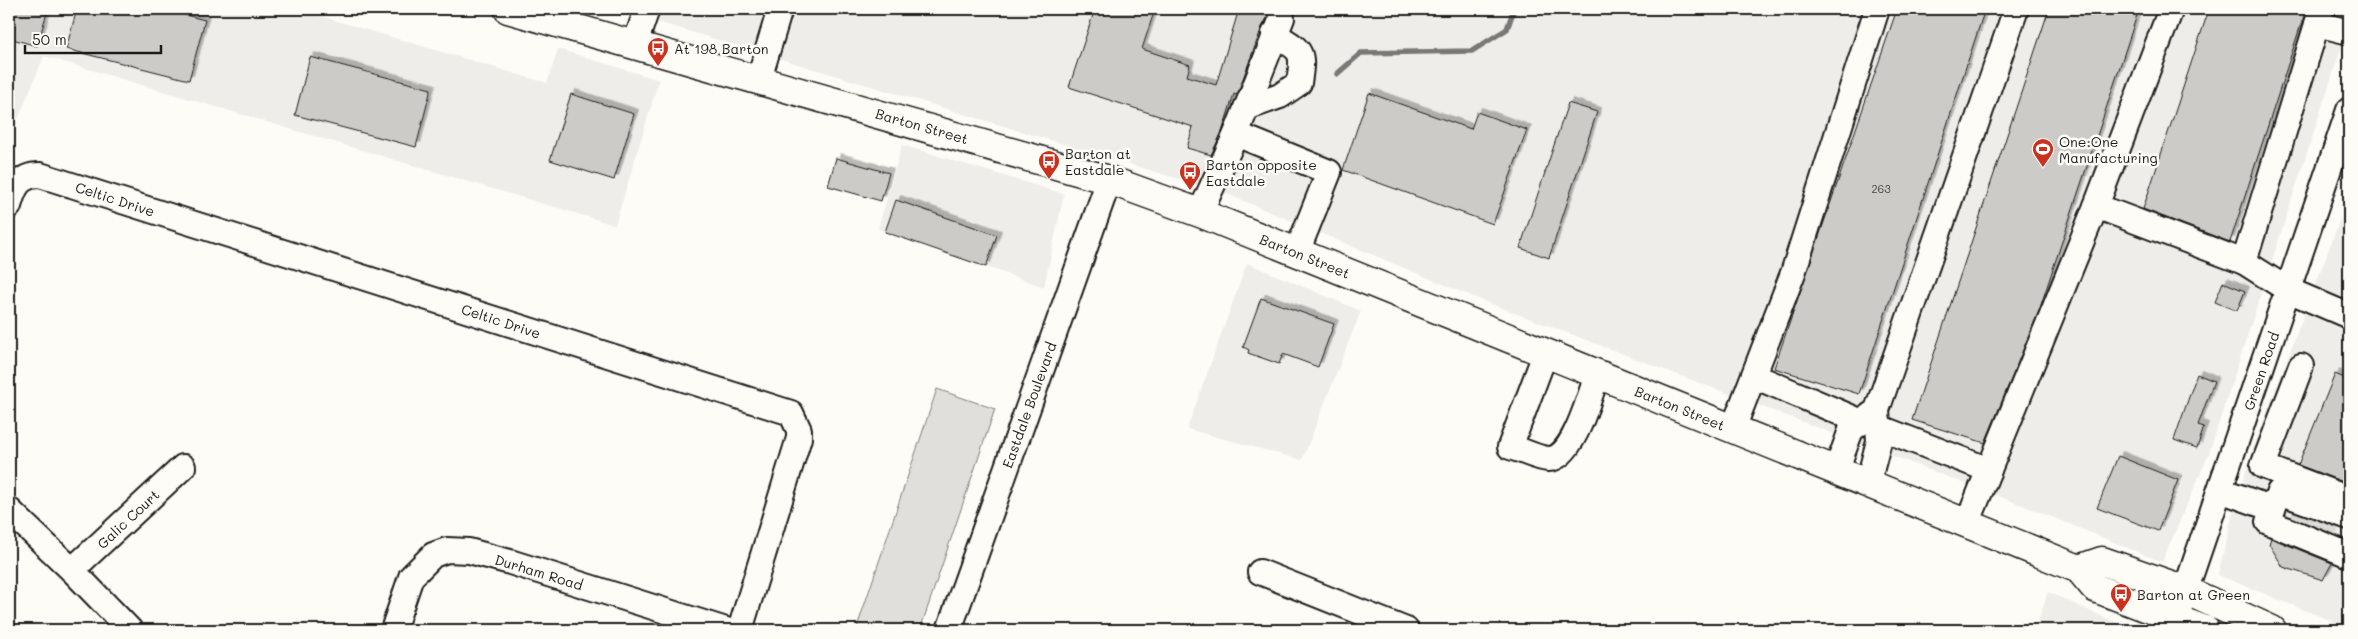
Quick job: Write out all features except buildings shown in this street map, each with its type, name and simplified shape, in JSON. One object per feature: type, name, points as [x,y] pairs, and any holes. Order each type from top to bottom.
[{"type":"main road","name":"Barton Street","points":[[508,9],[1109,180],[1200,213],[2079,569],[2094,588],[2173,625],[2205,630]]},
{"type":"main road","points":[[2079,569],[2102,561],[2185,590],[2272,630]]},
{"type":"street","points":[[635,44],[647,9]]},
{"type":"street","points":[[759,79],[780,9]]},
{"type":"street","points":[[1733,429],[1793,273],[1877,9]]},
{"type":"street","points":[[1868,484],[1879,441],[1872,420],[2016,9]]},
{"type":"street","points":[[1967,524],[2096,206],[2171,9]]},
{"type":"street","points":[[2244,262],[2320,16],[2349,32]]},
{"type":"street","points":[[1200,213],[1236,134],[1246,108],[1278,26],[1297,48],[1303,59],[1299,83],[1280,96],[1246,108]]},
{"type":"street","name":"Green Road","points":[[2173,625],[2349,110]]},
{"type":"street","points":[[1236,134],[1329,172],[1297,252]]},
{"type":"street","name":"Celtic Drive","points":[[9,206],[15,186],[21,180],[40,175],[791,413],[796,422],[799,438],[740,630]]},
{"type":"street","name":"Eastdale Boulevard","points":[[949,630],[1109,180]]},
{"type":"street","points":[[2096,206],[2244,262],[2288,290],[2349,316]]},
{"type":"street","points":[[1545,354],[1510,447],[1548,459],[1559,457],[1570,446],[1597,375]]},
{"type":"street","points":[[2301,366],[2263,466],[2334,520],[2349,555]]},
{"type":"street","points":[[1754,376],[1872,420],[1989,470]]},
{"type":"street","points":[[2251,401],[2283,412]]},
{"type":"street","points":[[1836,471],[1852,430],[1872,420]]},
{"type":"street","name":"Galic Court","points":[[72,570],[184,467]]},
{"type":"street","points":[[2220,490],[2273,509]]},
{"type":"street","points":[[2334,520],[2303,517],[2268,522],[2280,492],[2303,517],[2334,520]]},
{"type":"street","points":[[9,510],[72,570],[130,630]]},
{"type":"street","name":"Durham Road","points":[[394,630],[411,577],[434,555],[447,550],[469,551],[502,560],[726,630]]},
{"type":"street","points":[[1260,572],[1406,630]]},
{"type":"shaded area","points":[[9,9],[296,9],[547,83],[558,49],[659,80],[615,225],[44,56],[9,141]]},
{"type":"shaded area","points":[[615,9],[2349,9],[2349,24],[2208,456],[2162,562],[2035,510],[1486,302],[1222,192]]},
{"type":"shaded area","points":[[902,145],[1064,194],[1044,287],[878,229]]},
{"type":"shaded area","points":[[2349,196],[2349,628],[2218,575],[2233,513],[2253,449]]},
{"type":"shaded area","points":[[1247,263],[1361,311],[1302,460],[1187,429]]},
{"type":"shaded area","points":[[937,389],[995,409],[920,630],[856,630]]},
{"type":"shaded area","points":[[2048,592],[2132,630],[2035,630]]},
{"type":"waterway","points":[[1337,74],[1361,53],[1472,51],[1507,29],[1514,9]]},
{"type":"tunnel","points":[[2301,524],[2306,509]]},
{"type":"tunnel","points":[[2324,534],[2330,518]]},
{"type":"place","name":"At 198 Barton","points":[[658,67]]},
{"type":"place","name":"One:One Manufacturing","points":[[2043,168]]},
{"type":"place","name":"Barton at Eastdale","points":[[1049,180]]},
{"type":"place","name":"Barton opposite Eastdale","points":[[1190,191]]},
{"type":"place","name":"Barton at Green","points":[[2121,613]]}]
